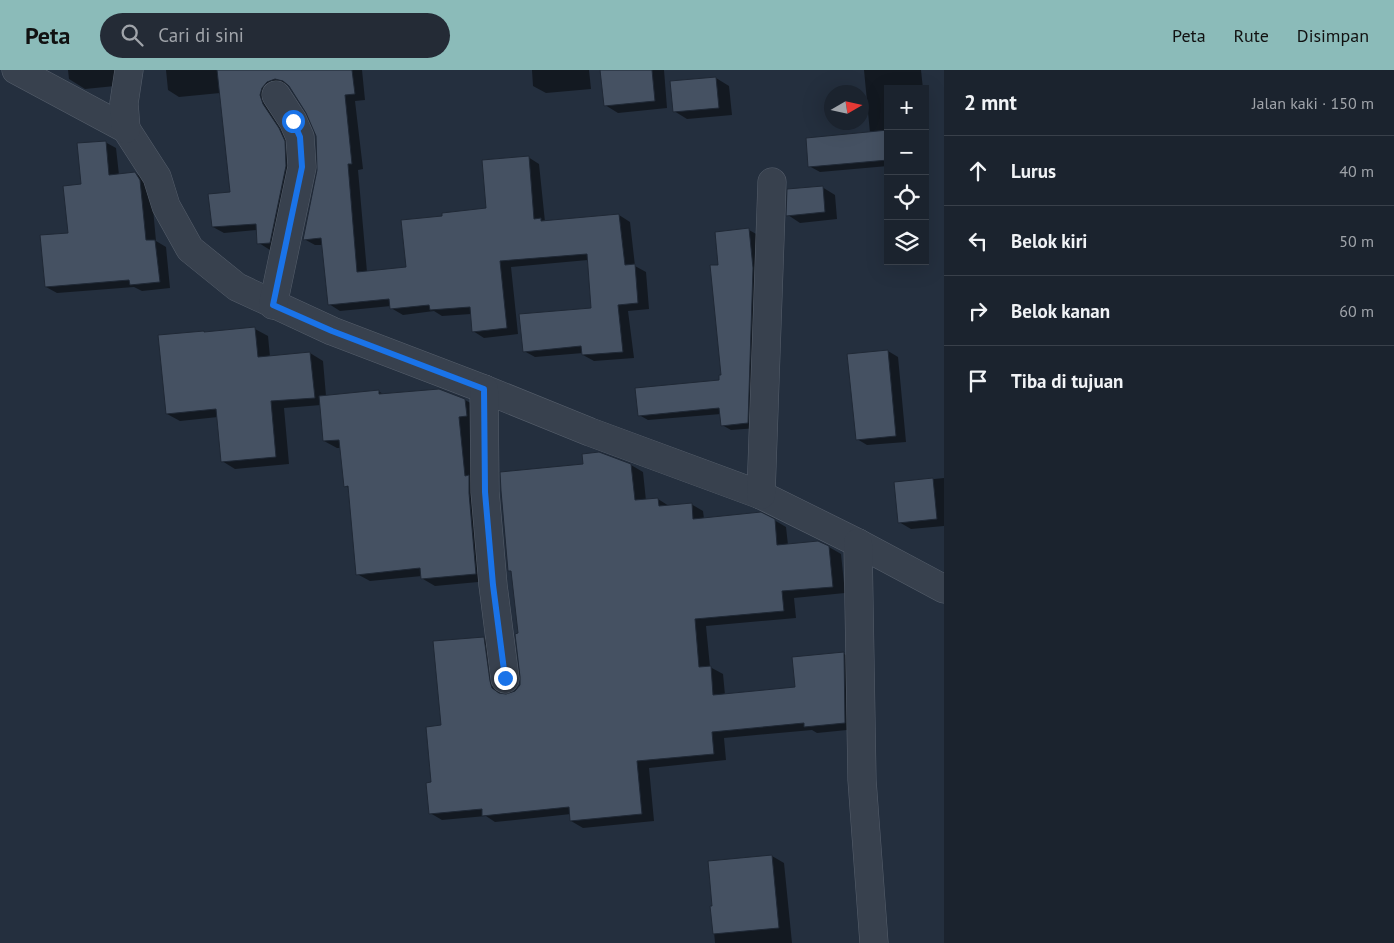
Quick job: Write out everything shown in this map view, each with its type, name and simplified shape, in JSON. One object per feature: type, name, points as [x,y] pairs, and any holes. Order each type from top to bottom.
[{"type":"street","points":[[16,70],[126,129]]},
{"type":"street","points":[[129,70],[124,103],[126,129],[157,178],[166,206],[190,249],[237,288],[332,331],[590,432],[761,494],[944,589]]},
{"type":"street","points":[[273,305],[302,167],[300,137],[293,121],[276,94]]},
{"type":"street","points":[[761,494],[772,182]]},
{"type":"street","points":[[484,389],[485,492],[493,585],[505,678]]},
{"type":"street","points":[[858,543],[862,780],[874,943]]},
{"type":"building","points":[[217,70],[352,70],[355,94],[345,95],[352,164],[348,164],[357,272],[406,267],[401,220],[442,216],[442,213],[486,208],[482,160],[529,156],[534,219],[541,218],[541,221],[619,214],[625,265],[635,264],[638,303],[618,305],[623,352],[582,355],[581,346],[523,352],[519,314],[591,308],[587,254],[500,261],[507,328],[472,332],[470,307],[430,310],[429,305],[390,309],[389,299],[328,305],[321,238],[303,240],[317,170],[316,136],[306,113],[289,86],[283,81],[275,79],[267,82],[262,88],[260,95],[263,104],[285,141],[286,166],[270,243],[257,244],[256,224],[212,227],[208,194],[230,192]]},
{"type":"building","points":[[600,70],[652,70],[655,101],[604,106]]},
{"type":"building","points":[[716,77],[719,108],[673,112],[670,81]]},
{"type":"building","points":[[884,130],[884,160],[808,167],[806,138]]},
{"type":"building","points":[[106,141],[109,175],[135,172],[140,180],[146,240],[155,240],[160,282],[130,285],[129,280],[45,287],[40,235],[68,233],[63,186],[81,184],[77,143]]},
{"type":"building","points":[[823,186],[825,212],[786,216],[787,189]]},
{"type":"building","points":[[749,228],[753,268],[748,423],[721,426],[719,408],[638,416],[635,388],[719,380],[719,375],[721,375],[710,265],[718,265],[715,232]]},
{"type":"building","points":[[255,327],[258,357],[310,352],[315,398],[271,401],[276,457],[221,462],[216,409],[166,414],[158,335]]},
{"type":"building","points":[[888,350],[896,436],[856,440],[847,354]]},
{"type":"building","points":[[439,389],[465,399],[467,416],[459,417],[465,476],[469,475],[476,574],[421,579],[420,568],[356,575],[348,486],[344,487],[339,440],[323,441],[319,396],[379,390],[379,394]]},
{"type":"building","points":[[599,452],[631,464],[635,500],[658,498],[659,506],[692,503],[693,519],[761,512],[775,519],[777,545],[818,541],[829,546],[833,587],[782,591],[784,611],[695,619],[699,667],[711,666],[713,695],[795,687],[792,657],[844,652],[845,723],[804,727],[804,723],[712,732],[714,754],[637,761],[642,814],[570,821],[569,807],[482,816],[482,809],[429,814],[426,783],[431,782],[426,727],[441,725],[433,641],[484,637],[492,688],[499,693],[506,694],[515,691],[520,685],[515,634],[518,633],[511,571],[508,571],[500,472],[583,464],[582,454]]},
{"type":"building","points":[[933,478],[937,519],[898,523],[894,482]]},
{"type":"building","points":[[772,855],[779,928],[713,934],[708,861]]},
{"type":"route","points":[[293,121],[300,137],[302,167],[273,305],[332,331],[484,389],[485,492],[493,585],[505,678]]}]
